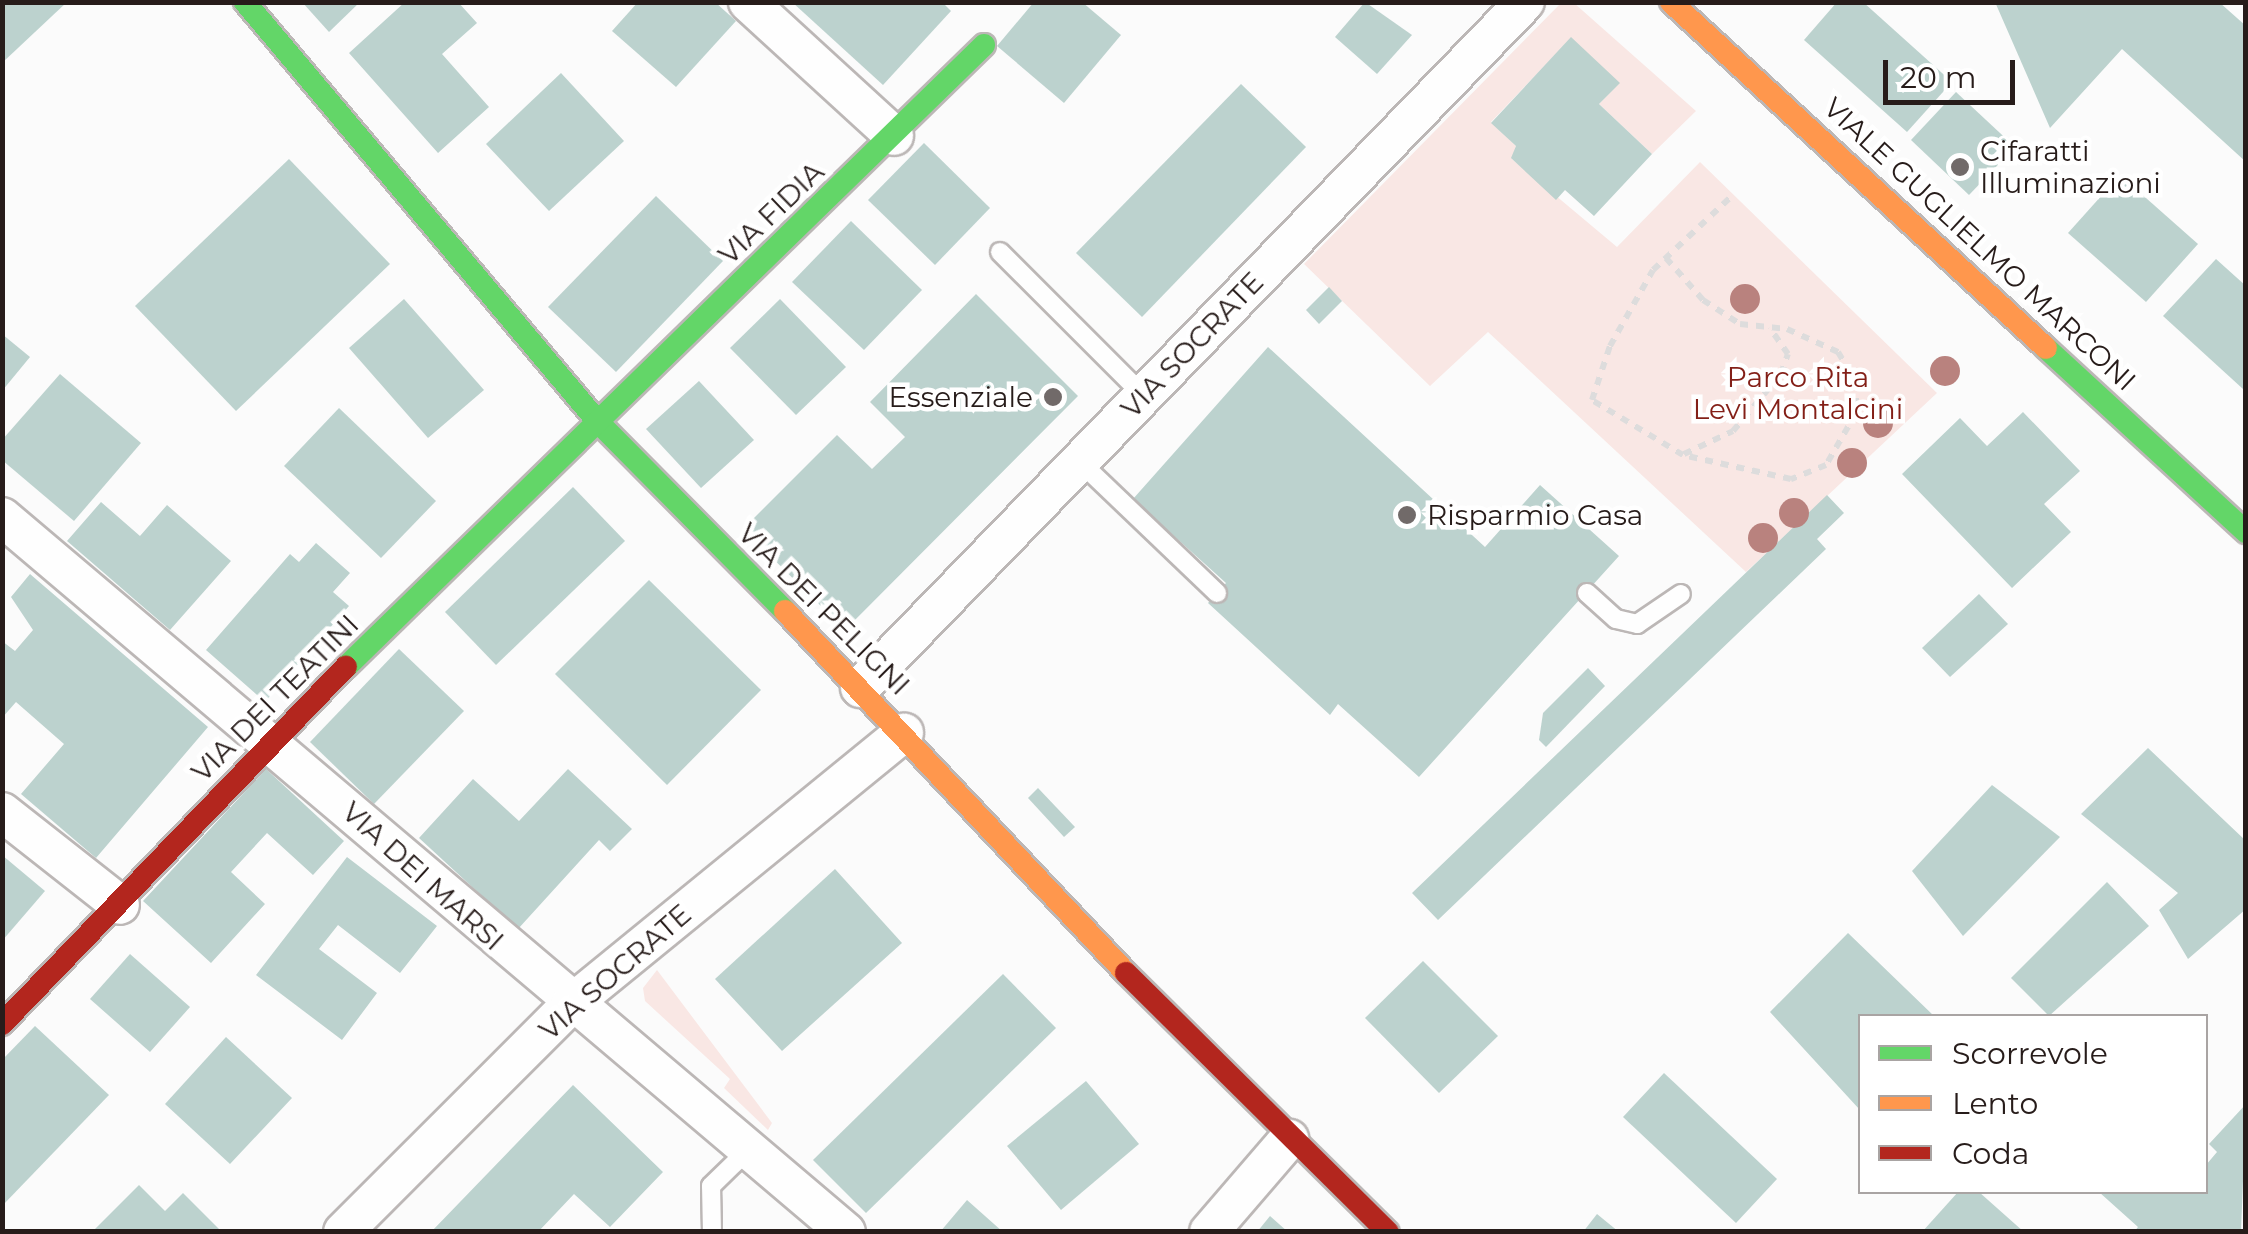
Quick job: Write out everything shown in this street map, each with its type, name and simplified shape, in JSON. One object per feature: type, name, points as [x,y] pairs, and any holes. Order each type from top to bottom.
[{"type":"street","name":"VIA DEI PELIGNI","points":[[246,2],[598,422],[904,733],[1289,1139],[1388,1232]]},
{"type":"street","points":[[748,2],[894,136]]},
{"type":"street","name":"VIA SOCRATE","points":[[860,688],[1525,2]]},
{"type":"street","name":"VIALE GUGLIELMO MARCONI","points":[[1672,2],[2246,532]]},
{"type":"street","name":"VIA FIDIA","points":[[598,422],[984,45]]},
{"type":"street","name":"VIA DEI TEATINI","points":[[2,1024],[120,905],[270,740],[598,422]]},
{"type":"street","name":"VIA DEI MARSI","points":[[2,517],[270,740],[570,1005],[846,1232]]},
{"type":"street","name":"VIA SOCRATE","points":[[344,1232],[570,1005],[904,733]]},
{"type":"street","points":[[2,812],[120,905]]},
{"type":"street","points":[[1208,1232],[1289,1139]]},
{"type":"lane","points":[[1000,252],[1143,396]]},
{"type":"lane","points":[[1080,461],[1218,592]]},
{"type":"lane","points":[[1587,592],[1616,619],[1638,624],[1681,594]]},
{"type":"lane","points":[[712,1232],[711,1186],[757,1157]]},
{"type":"path","points":[[1666,258],[1703,300],[1740,324],[1768,327],[1838,352],[1856,382],[1856,413],[1844,442],[1826,465],[1791,480],[1683,455],[1592,400],[1610,346],[1666,258],[1733,195]]},
{"type":"path","points":[[1683,455],[1733,431],[1781,374],[1788,354],[1768,327]]},
{"type":"green space","name":"Parco Rita Levi Montalcini","points":[[1561,3],[1574,3],[1696,111],[1652,154],[1599,104],[1619,83],[1571,38],[1491,122],[1516,146],[1512,159],[1617,247],[1700,162],[1937,393],[1746,572],[1488,332],[1430,386],[1304,264]]},
{"type":"green space","points":[[657,970],[772,1123],[768,1130],[724,1088],[730,1079],[645,1001],[643,988]]},
{"type":"building","points":[[2,2],[67,2],[2,63]]},
{"type":"building","points":[[302,2],[360,2],[329,32]]},
{"type":"building","points":[[405,2],[458,2],[477,23],[442,54],[489,107],[438,153],[349,53]]},
{"type":"building","points":[[638,2],[715,2],[736,21],[676,87],[612,31]]},
{"type":"building","points":[[792,2],[942,2],[951,11],[883,85]]},
{"type":"building","points":[[1034,2],[1082,2],[1121,35],[1064,103],[997,46]]},
{"type":"building","points":[[1365,2],[1412,35],[1377,74],[1335,37]]},
{"type":"building","points":[[1837,2],[1863,2],[1952,82],[1907,132],[1804,40]]},
{"type":"building","points":[[1995,2],[2219,2],[2246,26],[2246,162],[2122,49],[2050,128]]},
{"type":"building","points":[[1571,37],[1620,83],[1599,104],[1652,154],[1594,216],[1565,190],[1556,200],[1511,158],[1516,146],[1491,123]]},
{"type":"building","points":[[561,73],[624,141],[549,211],[486,144]]},
{"type":"building","points":[[1241,84],[1306,147],[1142,317],[1076,253]]},
{"type":"building","points":[[1956,92],[2015,147],[1969,195],[1911,140]]},
{"type":"building","points":[[924,143],[990,208],[935,265],[868,200]]},
{"type":"building","points":[[289,159],[390,264],[236,411],[135,306]]},
{"type":"building","points":[[2120,175],[2198,244],[2146,302],[2068,233]]},
{"type":"building","points":[[656,196],[723,261],[616,372],[548,307]]},
{"type":"building","points":[[851,221],[922,290],[864,350],[792,282]]},
{"type":"building","points":[[2216,259],[2246,286],[2243,389],[2163,316]]},
{"type":"building","points":[[1329,287],[1342,301],[1319,324],[1306,310]]},
{"type":"building","points":[[976,294],[1078,396],[845,630],[743,529],[837,435],[872,469],[905,437],[870,402]]},
{"type":"building","points":[[404,299],[484,390],[428,438],[349,348]]},
{"type":"building","points":[[780,299],[846,367],[796,415],[730,348]]},
{"type":"building","points":[[2,334],[30,357],[2,391]]},
{"type":"building","points":[[1268,347],[1485,547],[1540,485],[1619,556],[1419,777],[1338,704],[1330,715],[1208,603],[1226,583],[1133,499]]},
{"type":"building","points":[[60,374],[141,443],[74,521],[2,460],[2,440]]},
{"type":"building","points":[[699,381],[754,440],[701,488],[646,429]]},
{"type":"building","points":[[339,408],[436,501],[381,558],[284,466]]},
{"type":"building","points":[[2023,412],[2080,471],[2044,504],[2071,532],[2012,588],[1902,474],[1960,418],[1987,446]]},
{"type":"building","points":[[573,487],[625,541],[496,665],[445,612]]},
{"type":"building","points":[[1827,495],[1844,513],[1817,539],[1826,549],[1438,920],[1412,893]]},
{"type":"building","points":[[101,502],[140,536],[167,505],[231,561],[170,630],[67,541]]},
{"type":"building","points":[[316,543],[350,573],[333,592],[349,606],[265,702],[206,650],[290,554],[299,562]]},
{"type":"building","points":[[30,574],[208,727],[96,858],[21,794],[64,744],[16,702],[2,718],[2,641],[15,651],[33,630],[11,597]]},
{"type":"building","points":[[649,580],[761,690],[667,785],[555,674]]},
{"type":"building","points":[[1979,594],[2008,624],[1950,677],[1922,648]]},
{"type":"building","points":[[399,649],[464,711],[374,804],[310,742]]},
{"type":"building","points":[[1588,668],[1605,686],[1546,747],[1539,740],[1543,713]]},
{"type":"building","points":[[2148,748],[2246,841],[2246,909],[2188,959],[2159,910],[2178,893],[2081,814]]},
{"type":"building","points":[[266,769],[344,841],[313,875],[267,833],[231,872],[265,904],[211,963],[143,901]]},
{"type":"building","points":[[568,769],[632,829],[610,851],[599,840],[518,929],[419,838],[473,779],[519,821]]},
{"type":"building","points":[[1992,785],[2060,837],[1963,936],[1912,871]]},
{"type":"building","points":[[1038,788],[1075,827],[1064,837],[1028,798]]},
{"type":"building","points":[[2,855],[45,891],[2,941]]},
{"type":"building","points":[[347,857],[437,926],[400,973],[338,925],[319,949],[377,993],[342,1040],[256,975]]},
{"type":"building","points":[[835,869],[902,943],[782,1051],[715,979]]},
{"type":"building","points":[[2107,882],[2149,926],[2051,1014],[2011,978]]},
{"type":"building","points":[[1848,933],[1932,1014],[1858,1014],[1858,1108],[1770,1012]]},
{"type":"building","points":[[130,954],[190,1007],[150,1052],[90,999]]},
{"type":"building","points":[[1423,961],[1498,1036],[1439,1093],[1365,1018]]},
{"type":"building","points":[[1003,974],[1056,1028],[866,1213],[813,1160]]},
{"type":"building","points":[[35,1026],[109,1095],[2,1206],[2,1060]]},
{"type":"building","points":[[226,1037],[292,1098],[230,1164],[165,1104]]},
{"type":"building","points":[[1664,1073],[1777,1179],[1736,1223],[1623,1117]]},
{"type":"building","points":[[1086,1081],[1139,1144],[1061,1210],[1007,1146]]},
{"type":"building","points":[[573,1085],[663,1172],[610,1227],[574,1194],[538,1232],[431,1232]]},
{"type":"building","points":[[2246,1104],[2241,1232],[2134,1232],[2138,1227],[2101,1194],[2208,1194],[2208,1163],[2217,1152],[2209,1144]]},
{"type":"building","points":[[139,1185],[165,1211],[183,1193],[222,1232],[92,1232]]},
{"type":"building","points":[[1956,1194],[1981,1194],[2024,1232],[1922,1232]]},
{"type":"building","points":[[967,1200],[1003,1232],[940,1232]]},
{"type":"building","points":[[1597,1214],[1619,1232],[1583,1232]]},
{"type":"building","points":[[1270,1216],[1288,1232],[1257,1232]]},
{"type":"traffic: fast","points":[[245,2],[598,422],[785,611]]},
{"type":"traffic: fast","points":[[346,667],[984,45]]},
{"type":"traffic: fast","points":[[2046,348],[2246,532]]},
{"type":"traffic: slow","points":[[1671,2],[2046,348]]},
{"type":"traffic: slow","points":[[785,611],[1126,973]]},
{"type":"traffic: jam","points":[[2,1024],[346,667]]},
{"type":"traffic: jam","points":[[1126,973],[1388,1232]]},
{"type":"place","name":"Cifaratti Illuminazioni","points":[[1960,167]]},
{"type":"place","name":"Essenziale","points":[[1053,397]]},
{"type":"place","name":"Risparmio Casa","points":[[1407,515]]}]
